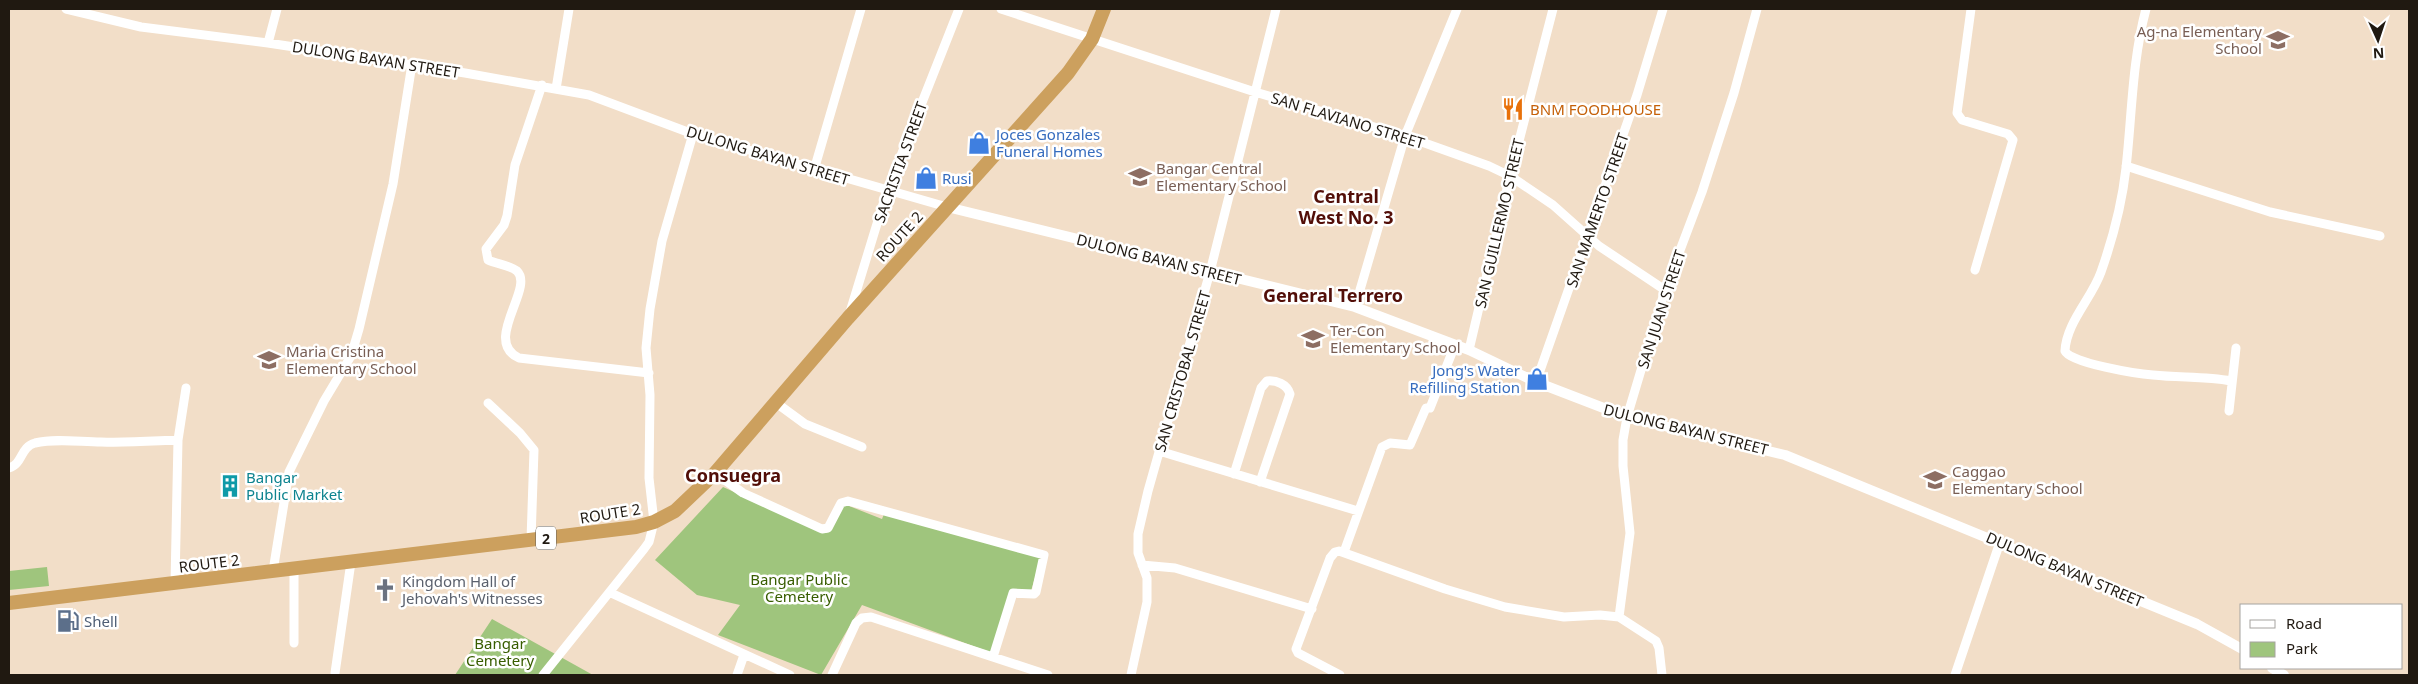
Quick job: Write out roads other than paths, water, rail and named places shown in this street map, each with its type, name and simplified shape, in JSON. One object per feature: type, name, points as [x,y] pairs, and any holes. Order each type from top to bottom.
[{"type":"highway","name":"ROUTE 2","points":[[9,603],[636,527],[654,522],[675,511],[715,473],[848,318],[1068,73],[1092,39],[1104,9]]},
{"type":"street","name":"DULONG BAYAN STREET","points":[[66,9],[141,27],[412,64],[542,85],[589,95],[693,134],[888,191],[1355,307],[1469,350],[1536,382],[1627,417],[1771,450],[2197,624],[2240,648]]},
{"type":"street","points":[[268,43],[277,9]]},
{"type":"street","points":[[556,89],[569,9]]},
{"type":"street","points":[[814,170],[861,9]]},
{"type":"street","name":"SACRISTIA STREET","points":[[848,318],[888,191],[959,9]]},
{"type":"street","name":"SAN FLAVIANO STREET","points":[[1001,9],[1255,92],[1405,136],[1489,166],[1510,176],[1553,205],[1588,236],[1639,274],[1665,290]]},
{"type":"street","name":"SAN CRISTOBAL STREET","points":[[1131,675],[1147,602],[1147,578],[1138,553],[1138,534],[1210,272],[1276,9]]},
{"type":"street","points":[[1355,307],[1405,136],[1456,9]]},
{"type":"street","name":"SAN GUILLERMO STREET","points":[[1469,350],[1510,176],[1553,9]]},
{"type":"street","name":"SAN MAMERTO STREET","points":[[1536,382],[1638,95],[1663,9]]},
{"type":"street","name":"SAN JUAN STREET","points":[[1619,617],[1630,533],[1623,466],[1623,440],[1627,417],[1665,290],[1702,192],[1734,93],[1757,9]]},
{"type":"street","points":[[1971,9],[1957,113],[1962,120],[2008,134],[2013,140],[1975,270]]},
{"type":"street","points":[[2146,9],[2132,89],[2126,166],[2114,233],[2100,276],[2067,338],[2066,354],[2076,359],[2154,375],[2210,377],[2231,381]]},
{"type":"street","points":[[273,571],[289,472],[324,402],[350,356],[359,329],[393,184],[412,64]]},
{"type":"street","points":[[542,85],[515,165],[504,225],[486,249],[488,260],[512,269],[520,275],[519,287],[506,331],[507,345],[512,355],[519,358],[649,373]]},
{"type":"street","points":[[543,675],[611,593],[649,542],[654,522],[648,478],[649,373],[646,341],[652,292],[662,241],[693,134]]},
{"type":"street","points":[[2126,166],[2164,180],[2270,212],[2380,236]]},
{"type":"street","points":[[1344,552],[1382,447],[1390,443],[1410,445],[1426,408],[1430,408],[1455,345]]},
{"type":"street","points":[[2229,411],[2236,348]]},
{"type":"street","points":[[1234,474],[1260,388],[1266,381],[1273,381],[1287,388],[1290,394],[1260,482]]},
{"type":"street","points":[[175,583],[178,440],[186,388]]},
{"type":"street","points":[[775,402],[805,424],[862,447]]},
{"type":"street","points":[[488,403],[520,433],[534,450],[531,540]]},
{"type":"street","points":[[9,468],[16,464],[24,449],[34,443],[54,441],[178,440]]},
{"type":"street","points":[[1160,451],[1358,511]]},
{"type":"street","points":[[715,473],[743,493],[822,529],[828,528],[842,502],[848,501],[1044,556],[1036,592],[1034,594],[1013,593],[993,657]]},
{"type":"street","points":[[1955,675],[2000,542]]},
{"type":"street","points":[[1340,675],[1296,651],[1332,554],[1337,552],[1344,552],[1445,589],[1506,607],[1564,617],[1600,615],[1619,617],[1652,636],[1656,641],[1659,648],[1662,675]]},
{"type":"street","points":[[335,673],[351,562]]},
{"type":"street","points":[[1142,565],[1174,568],[1312,608]]},
{"type":"street","points":[[294,569],[294,643]]},
{"type":"street","points":[[611,593],[790,675]]},
{"type":"street","points":[[832,675],[856,624],[866,618],[880,619],[1048,675]]},
{"type":"street","points":[[736,675],[744,655]]},
{"type":"place","name":"Ag-na Elementary School","points":[[2278,40]]},
{"type":"place","name":"BNM FOODHOUSE","points":[[1513,109]]},
{"type":"place","name":"Joces Gonzales Funeral Homes","points":[[979,143]]},
{"type":"place","name":"Bangar Central Elementary School","points":[[1140,177]]},
{"type":"place","name":"Rusi","points":[[926,178]]},
{"type":"place","name":"Ter-Con Elementary School","points":[[1313,339]]},
{"type":"place","name":"Maria Cristina Elementary School","points":[[269,360]]},
{"type":"place","name":"Jong's Water Refilling Station","points":[[1537,379]]},
{"type":"place","name":"Caggao Elementary School","points":[[1935,480]]},
{"type":"place","name":"Bangar Public Market","points":[[230,486]]},
{"type":"place","name":"Kingdom Hall of Jehovah's Witnesses","points":[[385,590]]},
{"type":"place","name":"Shell","points":[[68,621]]},
{"type":"district","name":"Central West No. 3","points":[[1346,206]]},
{"type":"district","name":"General Terrero","points":[[1333,295]]},
{"type":"district","name":"Consuegra","points":[[733,475]]},
{"type":"park label","name":"Bangar Public Cemetery","points":[[799,588]]},
{"type":"park label","name":"Bangar Cemetery","points":[[500,652]]}]
